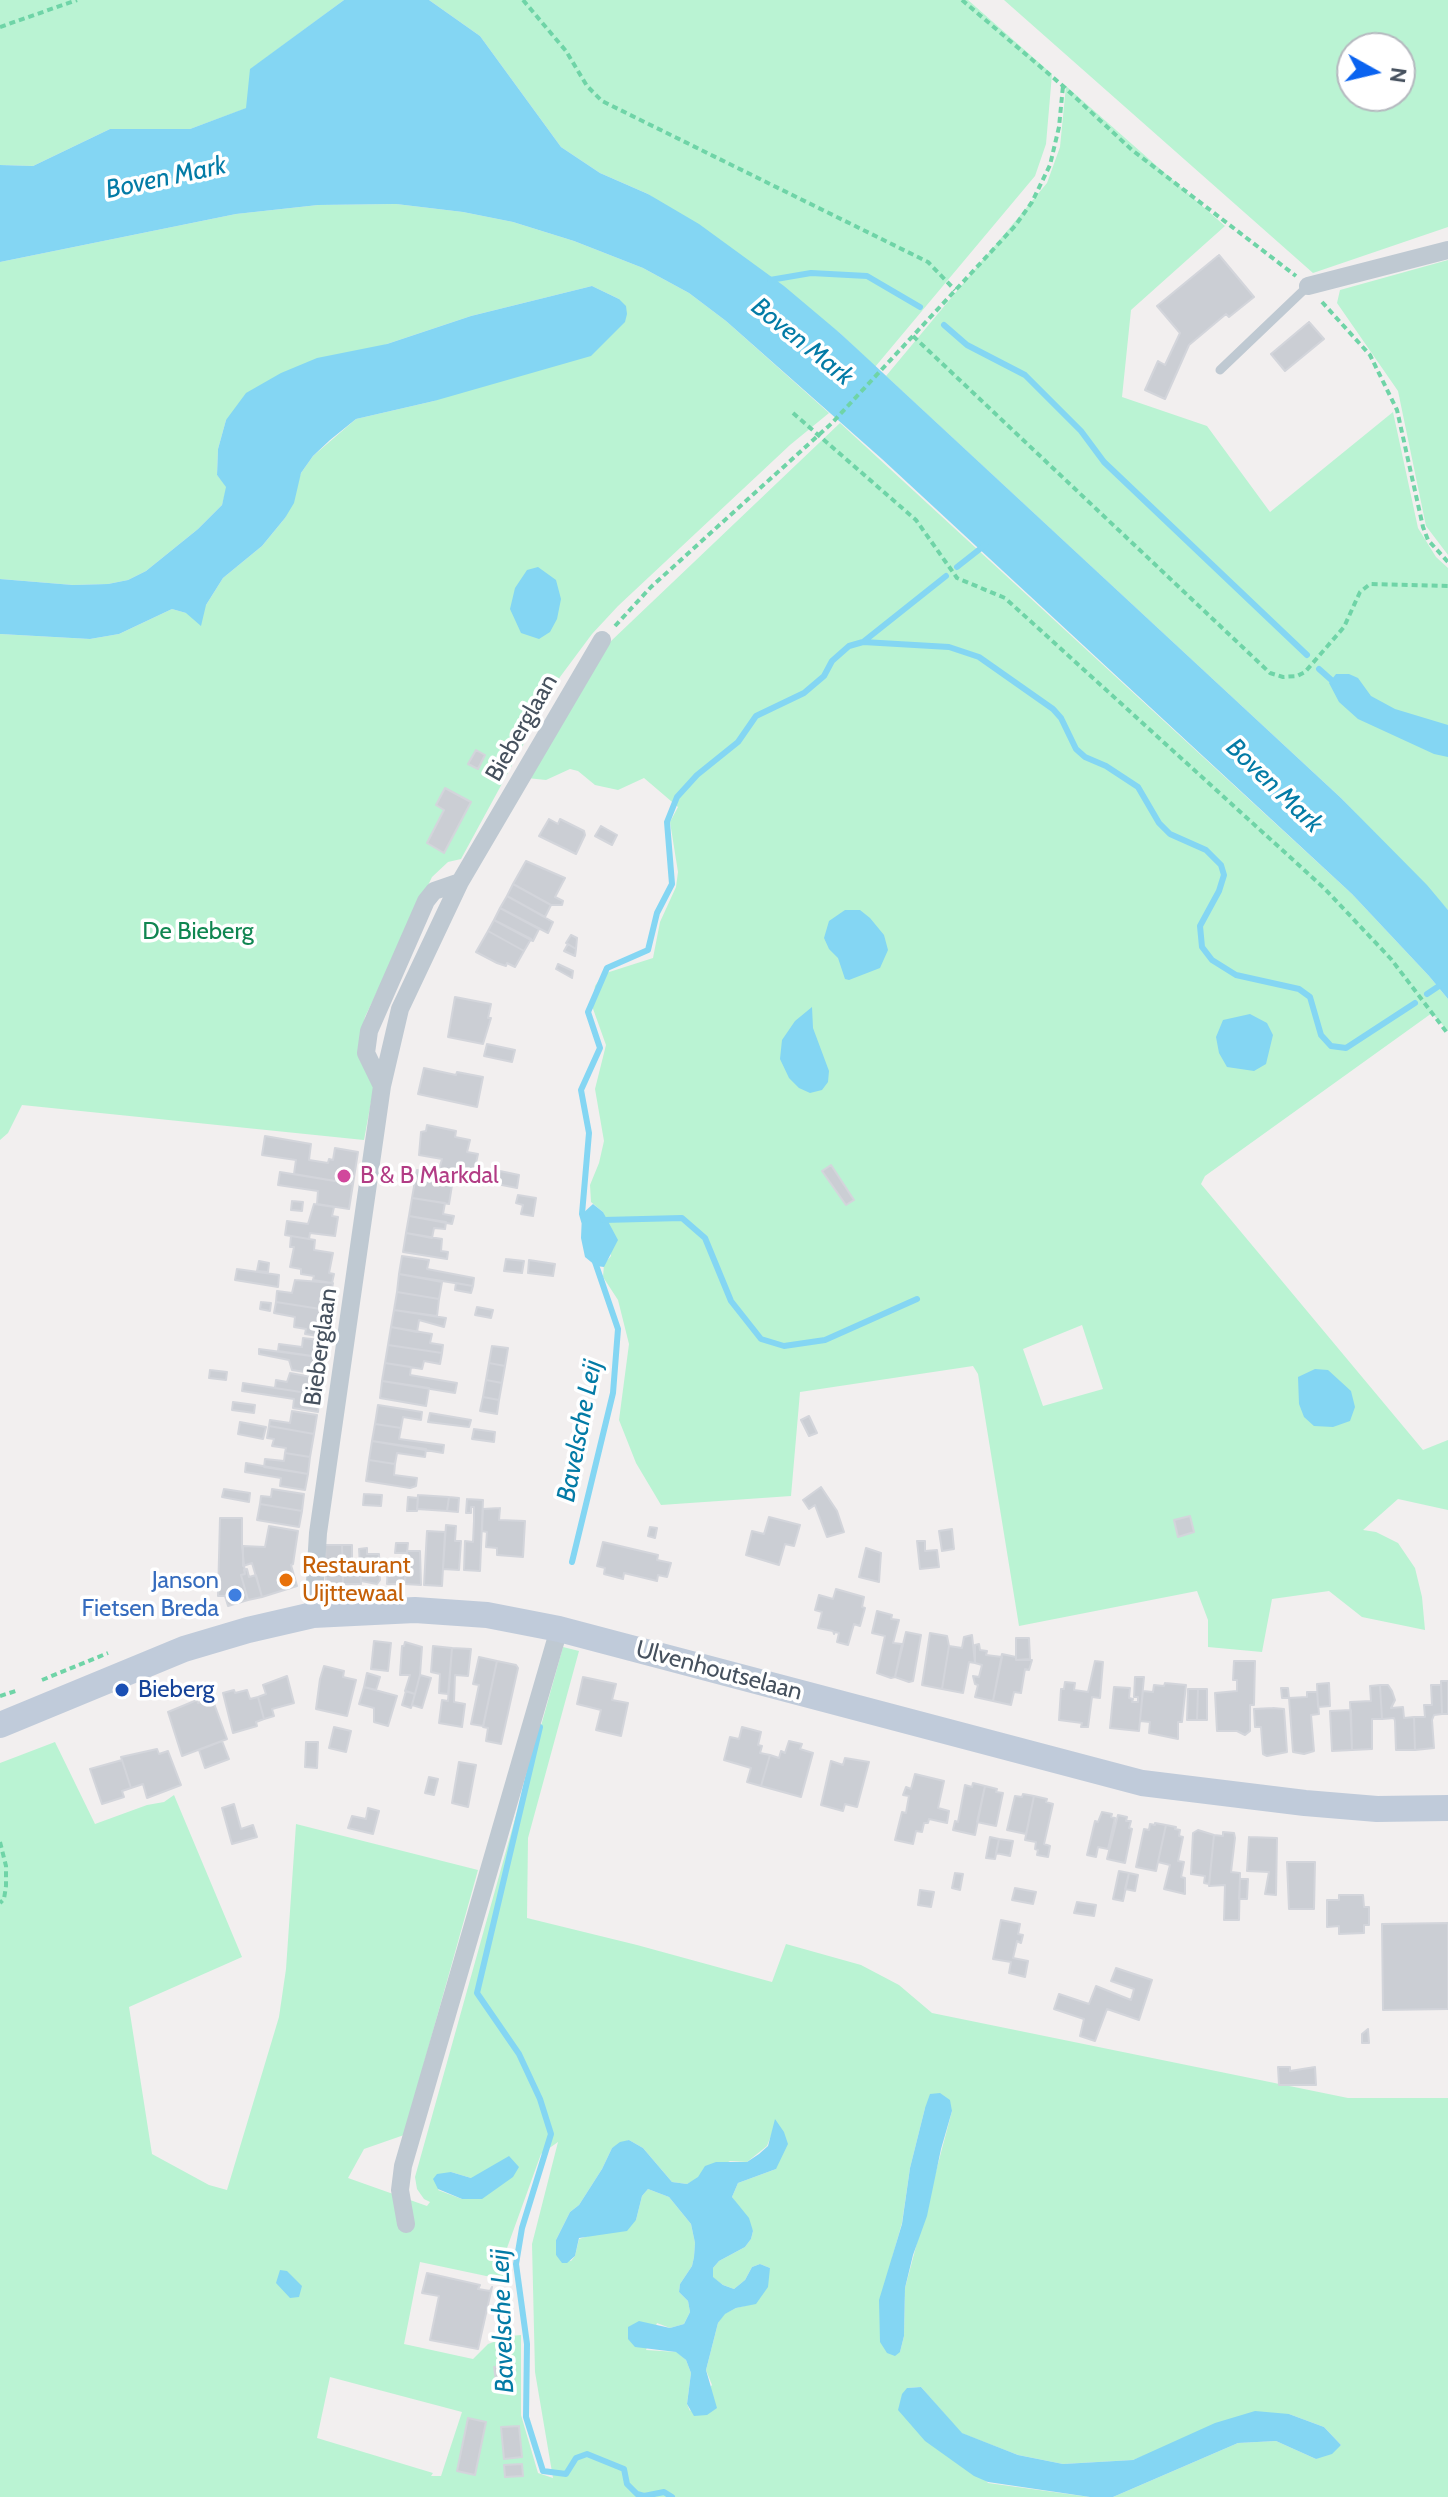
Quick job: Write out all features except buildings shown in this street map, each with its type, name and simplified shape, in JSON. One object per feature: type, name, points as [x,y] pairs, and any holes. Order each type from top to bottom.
[{"type":"main road","name":"Ulvenhoutselaan","points":[[0,1725],[184,1649],[313,1615],[415,1610],[487,1615],[559,1629],[1142,1783],[1319,1805],[1377,1809],[1448,1808]]},
{"type":"street","points":[[1308,286],[1448,250]]},
{"type":"street","name":"Bieberglaan","points":[[313,1615],[318,1533],[382,1086],[400,1009],[460,882],[602,640]]},
{"type":"street","points":[[406,2224],[400,2190],[403,2166],[559,1629]]},
{"type":"lane","points":[[1220,370],[1308,286]]},
{"type":"path","points":[[0,27],[77,0]]},
{"type":"path","points":[[523,0],[566,51],[587,86],[602,101],[928,262],[955,290]]},
{"type":"path","points":[[602,640],[651,587],[832,423],[1015,226],[1032,202],[1050,165],[1059,127],[1063,86],[962,0]]},
{"type":"path","points":[[913,336],[1270,673],[1283,677],[1305,672],[1344,627],[1360,592],[1370,584],[1448,586]]},
{"type":"path","points":[[793,413],[916,520],[957,578],[1005,598],[1324,888],[1391,959],[1448,1034]]},
{"type":"path","points":[[0,1842],[6,1866],[6,1886],[4,1899],[0,1903]]},
{"type":"green space","points":[[0,0],[344,0],[251,69],[247,108],[190,129],[110,129],[33,166],[0,165]]},
{"type":"green space","points":[[429,0],[968,0],[1052,74],[1046,144],[1035,176],[875,367],[841,334],[648,194],[600,173],[561,147],[480,36]]},
{"type":"green space","points":[[1004,0],[1448,0],[1448,227],[1313,273]]},
{"type":"green space","points":[[1066,86],[1225,226],[1131,310],[1122,397],[1207,426],[1270,512],[1393,412],[1418,528],[1436,557],[1448,568],[1448,910],[1341,798],[886,376],[1047,183],[1060,147]]},
{"type":"green space","name":"De Bieberg","points":[[396,204],[513,222],[574,241],[643,268],[689,293],[726,321],[829,413],[790,445],[592,634],[560,677],[461,859],[448,862],[432,877],[365,1017],[359,1043],[360,1061],[368,1072],[376,1075],[364,1140],[22,1105],[8,1133],[0,1140],[0,634],[90,639],[119,634],[172,609],[186,613],[206,605],[223,578],[262,546],[285,518],[301,473],[313,456],[356,419],[434,401],[619,299],[592,286],[471,316],[387,344],[226,420],[218,449],[217,475],[227,487],[222,505],[146,571],[128,580],[108,584],[73,585],[0,579],[0,262],[236,214],[318,205]]},
{"type":"green space","points":[[1448,260],[1448,555],[1426,526],[1398,391],[1337,303],[1340,290]]},
{"type":"green space","points":[[840,423],[1352,894],[1448,999],[1448,1031],[1432,1013],[1205,1176],[1201,1184],[1423,1450],[1448,1440],[1448,1510],[1398,1499],[1363,1530],[1376,1532],[1398,1543],[1415,1568],[1425,1630],[1362,1617],[1329,1591],[1272,1599],[1262,1652],[1208,1647],[1208,1620],[1197,1591],[1019,1626],[978,1374],[973,1366],[800,1392],[791,1496],[661,1505],[636,1463],[619,1420],[629,1344],[618,1300],[603,1277],[604,1264],[611,1256],[603,1212],[591,1202],[590,1185],[604,1141],[595,1089],[606,1045],[592,1006],[595,986],[603,974],[653,958],[660,922],[676,887],[678,872],[670,822],[678,807],[644,778],[618,790],[595,785],[578,771],[570,769],[546,780],[527,778],[610,642]],"holes":[[[1082,1325],[1103,1389],[1043,1406],[1023,1349]]]},
{"type":"green space","points":[[563,1647],[579,1651],[528,1838],[527,1918],[772,1982],[786,1944],[861,1965],[899,1985],[932,2013],[1348,2098],[1448,2098],[1448,2497],[1113,2497],[1238,2443],[1276,2441],[1316,2459],[1341,2445],[1324,2427],[1289,2414],[1133,2460],[1063,2464],[1018,2455],[961,2433],[921,2387],[907,2388],[988,2483],[1090,2497],[0,2497],[0,1763],[55,1742],[95,1824],[164,1802],[174,1795],[242,1957],[129,2007],[152,2154],[209,2185],[227,2190],[279,2017],[286,1969],[296,1824],[478,1870],[404,2135],[364,2149],[348,2178],[427,2206],[430,2202],[417,2189],[415,2177]],"holes":[[[925,2108],[952,2111],[905,2288],[904,2336],[900,2352],[892,2258],[902,2223],[910,2168]],[[774,2128],[776,2169],[738,2183],[732,2197],[753,2231],[751,2239],[745,2247],[719,2261],[713,2268],[712,2277],[734,2289],[745,2280],[752,2267],[760,2264],[770,2268],[756,2303],[724,2314],[718,2323],[706,2370],[712,2385],[690,2411],[687,2404],[691,2373],[686,2360],[677,2352],[646,2350],[657,2323],[670,2328],[684,2324],[690,2312],[688,2301],[679,2292],[694,2257],[691,2224],[669,2197],[648,2189],[642,2196],[636,2220],[579,2239],[571,2261],[556,2255],[556,2240],[570,2212],[579,2205],[612,2148],[629,2140],[643,2148],[672,2182],[687,2184],[730,2161],[747,2162],[767,2146]],[[558,2142],[532,2244],[535,2372],[553,2478],[538,2473],[521,2415],[521,2335],[488,2344],[473,2359],[404,2344],[420,2262],[505,2280],[507,2248],[541,2154]],[[451,2172],[471,2178],[482,2199],[462,2199],[438,2190]],[[330,2377],[462,2412],[441,2476],[431,2476],[433,2473],[317,2438]]]},
{"type":"water","name":"Boven Mark","points":[[344,0],[429,0],[480,36],[561,147],[600,173],[648,194],[699,224],[784,286],[841,334],[1341,798],[1427,885],[1448,910],[1448,999],[1352,894],[882,459],[726,321],[689,293],[643,268],[574,241],[513,222],[396,204],[318,205],[236,214],[0,262],[0,165],[33,166],[110,129],[190,129],[246,108],[250,69]]},
{"type":"water","points":[[592,286],[619,299],[626,306],[627,314],[625,322],[591,356],[434,401],[356,419],[330,440],[301,473],[294,503],[285,518],[262,546],[223,578],[206,605],[201,626],[186,613],[172,609],[119,634],[90,639],[0,634],[0,579],[73,585],[128,580],[146,571],[198,529],[222,505],[226,487],[217,475],[218,449],[226,420],[246,393],[281,373],[317,358],[387,344],[471,316]]},
{"type":"water","points":[[538,567],[556,580],[561,599],[557,619],[550,632],[539,639],[521,633],[510,609],[515,588],[527,570]]},
{"type":"water","points":[[1336,674],[1358,678],[1371,696],[1395,709],[1448,725],[1448,757],[1434,754],[1358,719],[1339,702],[1329,683]]},
{"type":"water","points":[[845,910],[860,910],[870,918],[884,935],[888,950],[880,968],[849,980],[845,979],[838,958],[824,938],[829,921]]},
{"type":"water","points":[[812,1007],[813,1028],[829,1071],[828,1082],[822,1090],[810,1093],[789,1078],[780,1059],[782,1040],[795,1021]]},
{"type":"water","points":[[1250,1014],[1267,1023],[1273,1035],[1266,1064],[1254,1071],[1227,1067],[1219,1053],[1216,1037],[1223,1020]]},
{"type":"water","points":[[593,1204],[603,1212],[618,1240],[604,1267],[596,1266],[585,1257],[581,1238],[582,1214]]},
{"type":"water","points":[[1315,1369],[1328,1370],[1351,1391],[1355,1407],[1350,1421],[1333,1427],[1314,1426],[1304,1417],[1299,1404],[1298,1377]]},
{"type":"water","points":[[940,2093],[950,2100],[952,2111],[927,2216],[905,2288],[904,2336],[900,2352],[895,2356],[887,2353],[880,2342],[879,2300],[902,2224],[910,2168],[925,2108],[930,2094]]},
{"type":"water","points":[[775,2119],[788,2144],[776,2169],[738,2183],[732,2197],[749,2218],[753,2231],[751,2239],[745,2247],[719,2261],[713,2268],[713,2277],[734,2289],[745,2280],[752,2267],[760,2264],[770,2268],[768,2287],[756,2304],[736,2308],[725,2314],[718,2323],[706,2370],[717,2408],[707,2415],[694,2416],[687,2404],[691,2373],[686,2360],[676,2352],[635,2347],[628,2339],[628,2327],[639,2321],[670,2328],[684,2324],[690,2312],[688,2301],[679,2292],[694,2257],[691,2224],[669,2197],[648,2189],[642,2196],[636,2220],[627,2231],[579,2238],[575,2256],[567,2263],[562,2263],[556,2255],[556,2240],[570,2212],[579,2205],[612,2148],[620,2142],[629,2140],[643,2148],[672,2182],[687,2184],[698,2177],[705,2166],[716,2162],[747,2162],[759,2154],[768,2146]]},
{"type":"water","points":[[509,2156],[519,2167],[513,2177],[482,2199],[462,2199],[438,2189],[433,2179],[437,2174],[451,2172],[471,2178]]},
{"type":"water","points":[[280,2270],[287,2271],[302,2286],[299,2297],[290,2298],[276,2283]]},
{"type":"water","points":[[921,2387],[962,2433],[1018,2455],[1063,2464],[1133,2460],[1215,2423],[1255,2411],[1289,2414],[1324,2427],[1341,2445],[1332,2454],[1316,2459],[1276,2441],[1238,2443],[1113,2497],[1090,2497],[988,2482],[974,2476],[925,2441],[898,2410],[907,2388]]},
{"type":"waterway","name":"Boven Mark","points":[[770,280],[811,273],[867,276],[920,307]]},
{"type":"waterway","points":[[944,325],[967,345],[1025,375],[1081,431],[1104,462],[1307,655]]},
{"type":"waterway","name":"Bavelsche Leij","points":[[957,567],[985,545]]},
{"type":"waterway","name":"Bavelsche Leij","points":[[584,1221],[589,1133],[581,1090],[600,1048],[588,1012],[607,968],[648,950],[657,913],[672,884],[667,822],[677,797],[697,775],[738,742],[756,716],[804,693],[824,676],[832,661],[849,646],[863,642],[946,576]]},
{"type":"waterway","points":[[863,642],[949,647],[979,657],[1053,709],[1061,718],[1076,749],[1138,787],[1159,823],[1170,834],[1206,850],[1221,865],[1224,875],[1219,891],[1200,926],[1202,947],[1212,960],[1236,975],[1299,989],[1310,997],[1321,1035],[1331,1046],[1346,1048],[1415,1003]]},
{"type":"waterway","points":[[1319,669],[1337,685]]},
{"type":"waterway","points":[[1427,994],[1448,980]]},
{"type":"waterway","points":[[603,1220],[682,1218],[705,1238],[731,1301],[761,1339],[784,1346],[825,1340],[917,1299]]},
{"type":"waterway","name":"Bavelsche Leij","points":[[572,1562],[613,1393],[618,1329],[594,1259]]},
{"type":"waterway","name":"Bavelsche Leij","points":[[540,1727],[477,1993],[519,2054],[540,2099],[551,2134],[522,2228],[516,2264],[527,2344],[526,2417],[543,2471],[566,2474],[576,2458],[587,2454],[624,2469],[627,2484],[637,2494],[644,2496],[664,2492],[672,2497]]},
{"type":"place","name":"B & B Markdal","points":[[344,1176]]},
{"type":"place","name":"Restaurant Uijttewaal","points":[[286,1580]]},
{"type":"place","name":"Janson Fietsen Breda","points":[[235,1595]]},
{"type":"place","name":"Bieberg","points":[[122,1690]]}]
